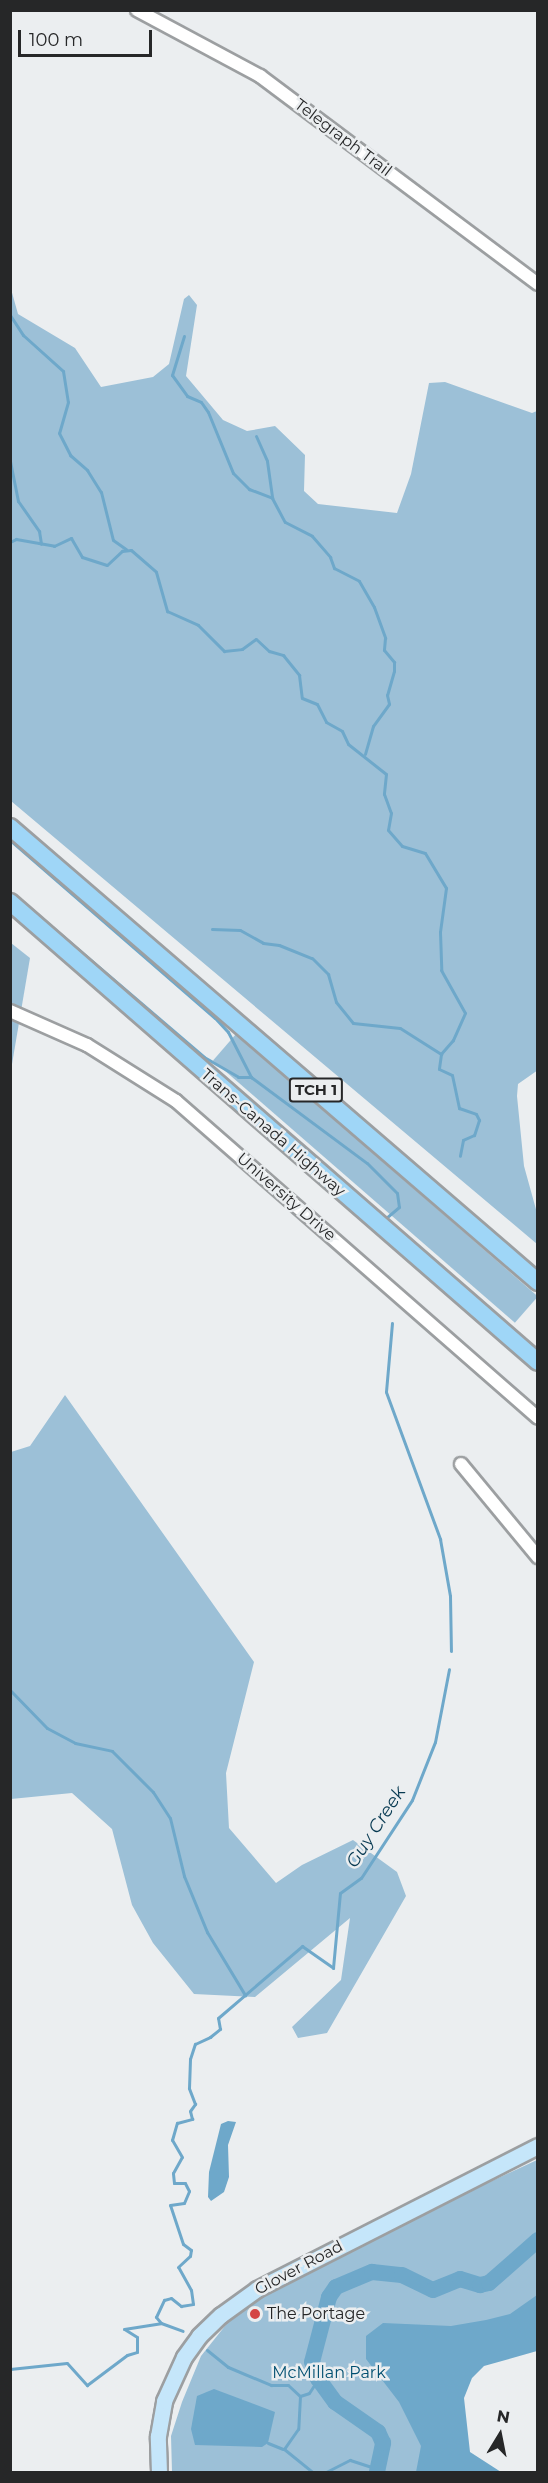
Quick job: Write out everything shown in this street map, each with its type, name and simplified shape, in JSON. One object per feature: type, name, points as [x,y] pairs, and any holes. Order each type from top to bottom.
[{"type":"highway","name":"TCH 1","points":[[10,827],[537,1282]]},
{"type":"highway","name":"Trans-Canada Highway","points":[[10,902],[537,1362]]},
{"type":"main road","name":"Glover Road","points":[[159,2472],[159,2427],[169,2390],[199,2336],[221,2316],[257,2289],[537,2146]]},
{"type":"street","name":"Telegraph Trail","points":[[137,10],[260,76],[537,284]]},
{"type":"street","name":"University Drive","points":[[10,1011],[87,1045],[176,1101],[537,1418]]},
{"type":"street","points":[[461,1464],[537,1557]]},
{"type":"green space","points":[[11,289],[18,314],[75,348],[101,387],[153,377],[169,364],[184,299],[189,295],[197,305],[186,376],[223,420],[247,431],[275,426],[305,455],[304,491],[318,504],[397,513],[411,474],[429,383],[445,382],[532,413],[537,411],[538,1070],[518,1084],[517,1096],[524,1166],[537,1213],[537,1244],[11,801]]},
{"type":"green space","points":[[11,943],[30,958],[11,1070]]},
{"type":"green space","points":[[236,1034],[538,1296],[515,1323],[213,1060]]},
{"type":"green space","points":[[65,1395],[254,1662],[226,1773],[229,1828],[276,1883],[302,1865],[353,1840],[397,1872],[406,1896],[327,2033],[298,2038],[292,2027],[341,1980],[350,1918],[255,1997],[194,1994],[153,1943],[132,1905],[112,1829],[72,1793],[11,1799],[11,1452],[30,1446]]},
{"type":"green space","name":"McMillan Park","points":[[537,2160],[537,2307],[428,2382],[426,2472],[172,2472],[171,2436],[182,2402],[201,2356],[229,2321],[267,2294],[376,2235]]},
{"type":"shaded area","points":[[228,2121],[236,2122],[228,2145],[229,2177],[224,2192],[211,2201],[208,2197],[209,2172],[221,2124]]},
{"type":"shaded area","points":[[537,2295],[537,2351],[484,2366],[472,2378],[464,2398],[470,2452],[501,2472],[416,2472],[421,2446],[399,2402],[366,2359],[366,2336],[383,2323],[451,2326],[486,2320],[510,2314]]},
{"type":"shaded area","points":[[214,2389],[275,2412],[268,2443],[262,2447],[195,2445],[191,2429],[197,2396]]},
{"type":"waterway","points":[[10,315],[23,335],[63,371],[68,402],[59,433],[70,455],[87,470],[101,492],[113,540],[126,549]]},
{"type":"waterway","points":[[184,336],[172,375],[187,396],[201,402],[208,412],[233,473],[249,489],[272,498],[285,522],[312,536],[330,557],[334,568],[359,581],[374,607],[385,638],[384,650],[394,662],[394,671],[387,695],[389,704],[373,726],[365,754]]},
{"type":"waterway","points":[[256,436],[267,461],[272,498]]},
{"type":"waterway","points":[[10,461],[18,501],[39,531],[41,544]]},
{"type":"waterway","name":"Guy Creek","points":[[10,542],[16,539],[54,546],[71,538],[82,557],[107,565],[122,551],[131,550],[156,572],[167,611],[198,625],[224,651],[242,649],[256,639],[269,651],[283,655],[299,675],[302,698],[317,704],[326,722],[342,731],[348,744],[386,774],[384,794],[391,813],[388,830],[402,846],[425,853],[446,888],[440,932],[441,970],[465,1013],[453,1040],[441,1054],[439,1069],[452,1075],[459,1108],[476,1114],[479,1120],[474,1135],[463,1140],[460,1156]]},
{"type":"waterway","points":[[10,840],[215,1018],[228,1032],[251,1077],[367,1163],[397,1193],[399,1207],[387,1217]]},
{"type":"waterway","points":[[10,892],[17,898]]},
{"type":"waterway","points":[[38,915],[204,1057],[238,1077],[251,1077]]},
{"type":"waterway","points":[[212,929],[240,930],[263,943],[279,945],[312,958],[328,974],[336,1002],[353,1023],[400,1028],[441,1054]]},
{"type":"waterway","name":"Guy Creek","points":[[392,1323],[386,1392],[440,1539],[450,1596],[451,1651]]},
{"type":"waterway","name":"Guy Creek","points":[[161,2323],[156,2317],[164,2300],[171,2298],[181,2306],[193,2304],[191,2290],[178,2267],[190,2256],[191,2250],[183,2244],[170,2205],[184,2203],[189,2191],[185,2183],[174,2183],[173,2173],[182,2157],[172,2140],[177,2123],[192,2119],[190,2111],[195,2104],[189,2088],[190,2059],[195,2044],[220,2029],[218,2018],[302,1946],[333,1968],[340,1893],[361,1878],[412,1800],[435,1742],[449,1669]]},
{"type":"waterway","points":[[10,1690],[47,1728],[75,1743],[112,1751],[153,1792],[170,1818],[184,1876],[207,1932],[245,1995]]},
{"type":"waterway","points":[[377,2472],[383,2443],[378,2432],[335,2402],[318,2379],[312,2362],[329,2297],[336,2287],[372,2272],[402,2275],[433,2290],[460,2279],[480,2285],[489,2283],[538,2240]]},
{"type":"waterway","name":"Guy Creek","points":[[10,2369],[67,2363],[87,2385],[127,2355],[137,2352],[137,2337],[124,2329],[161,2323],[183,2331]]},
{"type":"waterway","points":[[207,2350],[228,2367],[271,2385],[288,2385],[300,2396],[298,2429],[284,2449],[312,2472]]},
{"type":"waterway","points":[[300,2396],[309,2393],[318,2379]]},
{"type":"waterway","points":[[268,2443],[283,2449]]},
{"type":"waterway","points":[[326,2472],[350,2460],[378,2469]]},
{"type":"place","name":"The Portage","points":[[255,2314]]}]
